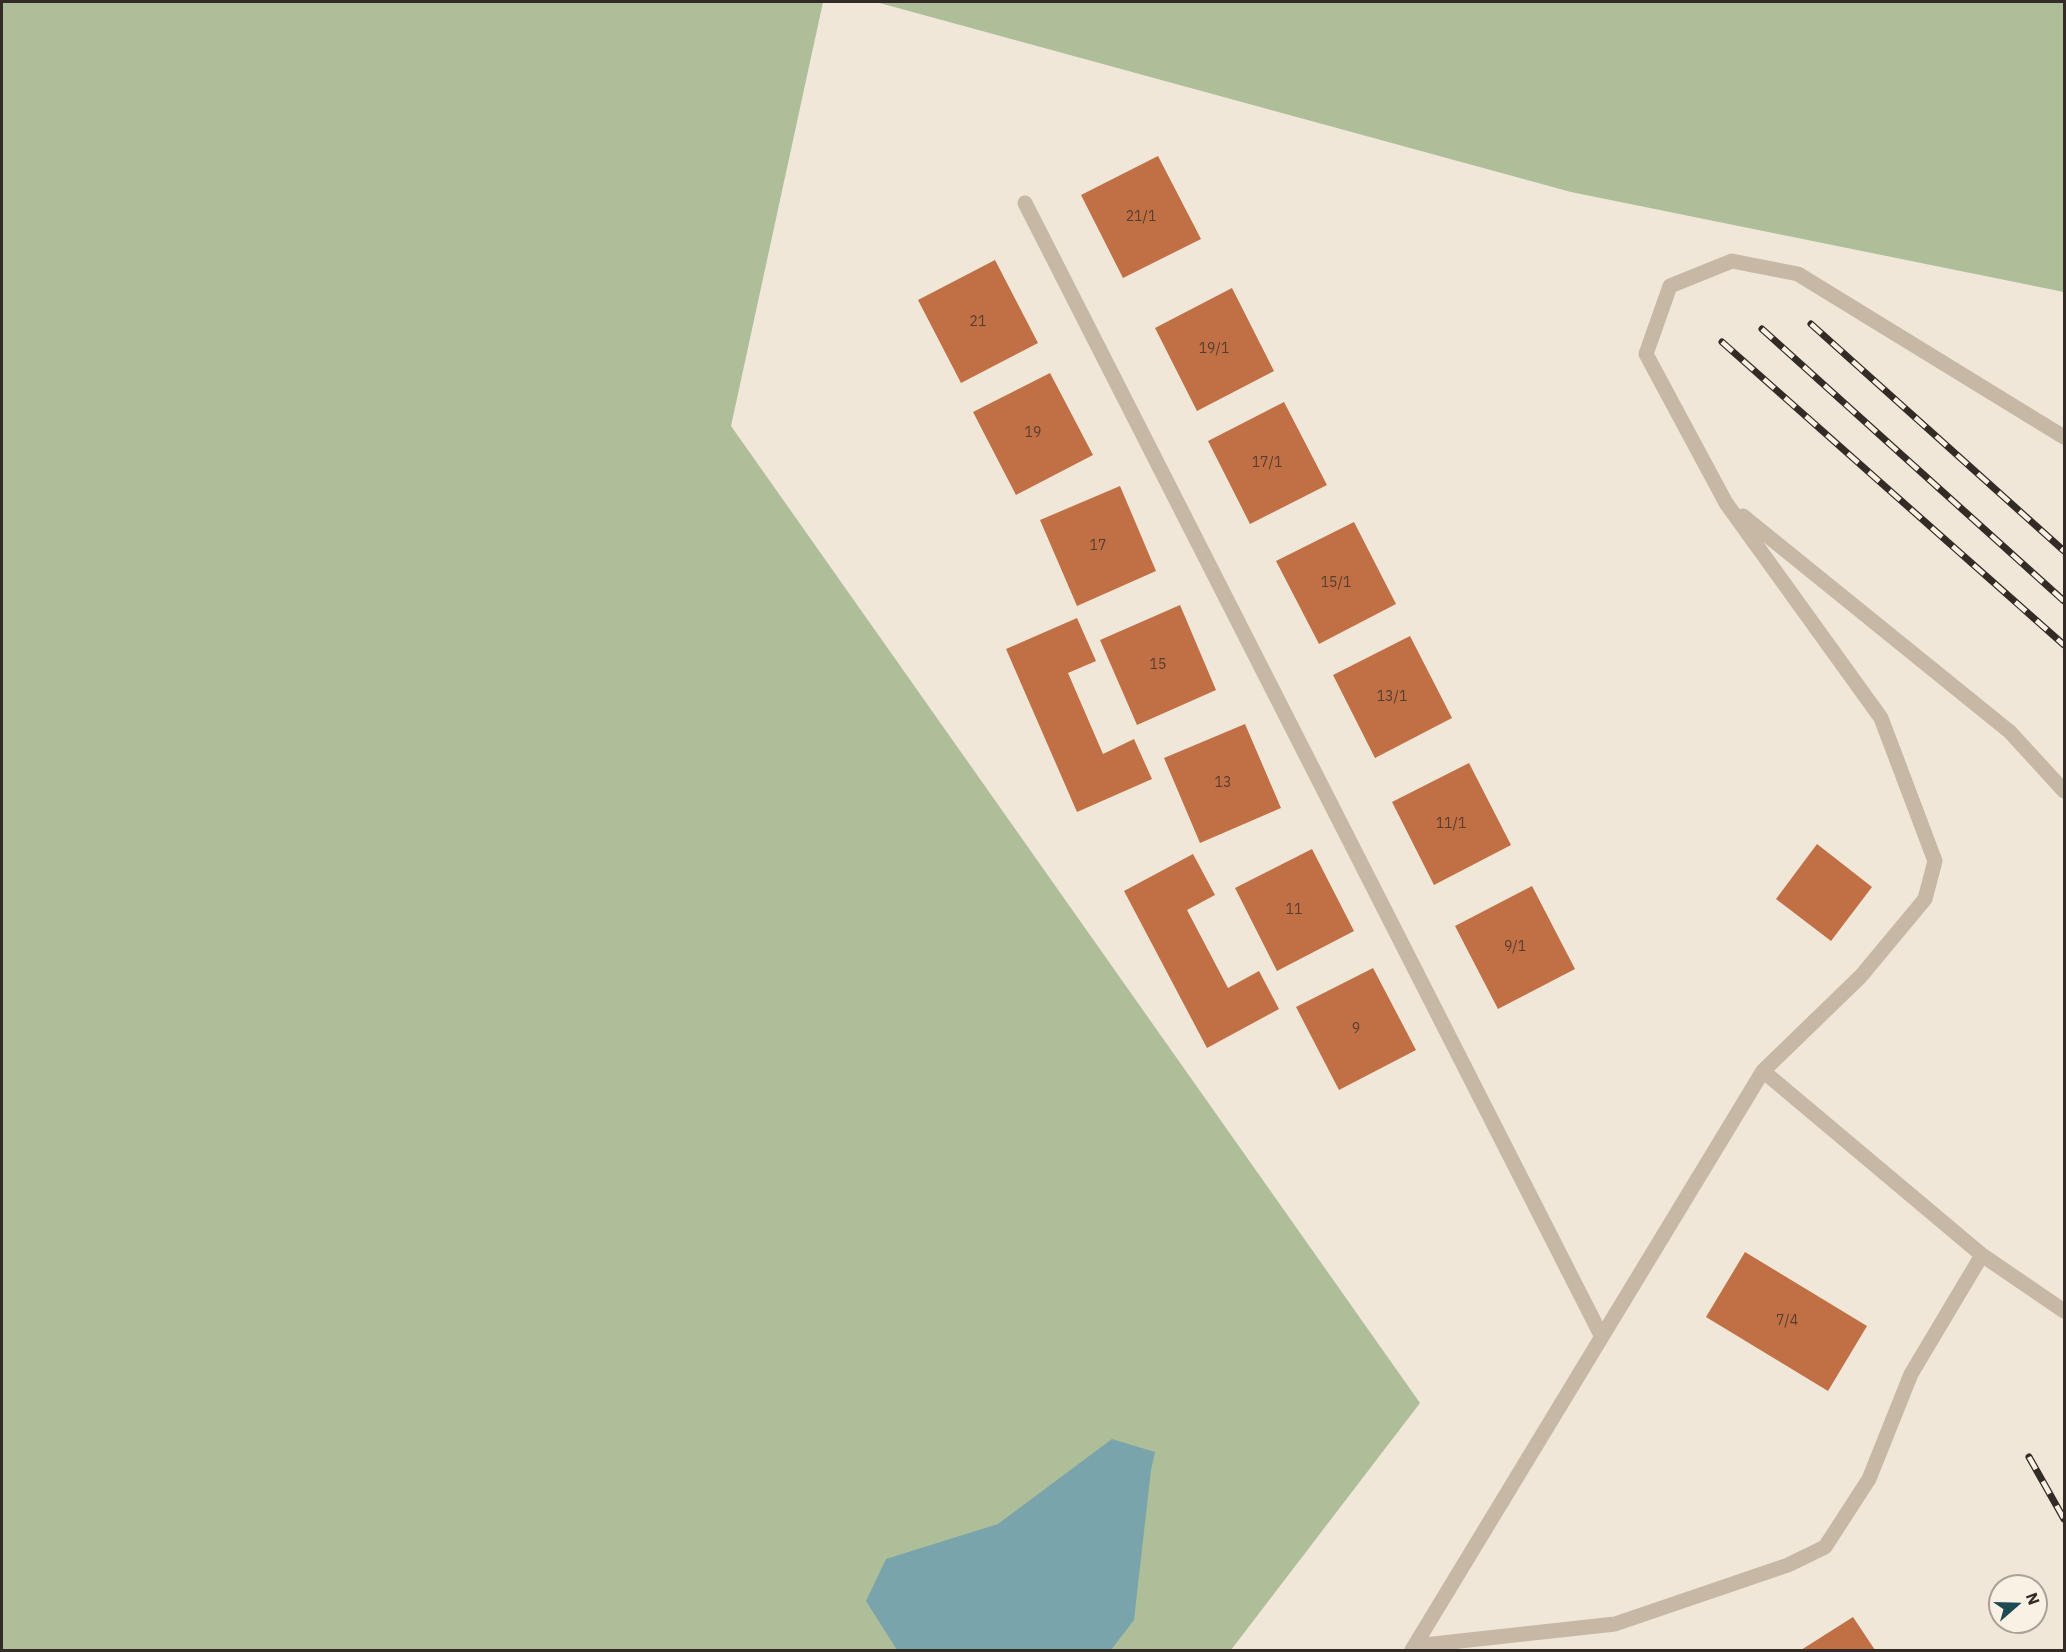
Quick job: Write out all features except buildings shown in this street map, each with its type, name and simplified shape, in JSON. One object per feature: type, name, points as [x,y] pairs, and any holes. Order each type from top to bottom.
[{"type":"street","points":[[1025,203],[1602,1337]]},
{"type":"street","points":[[1414,1648],[1763,1071],[1861,976],[1925,899],[1935,861],[1881,718],[1726,503],[1646,354],[1670,286],[1732,261],[1798,274],[2064,436]]},
{"type":"street","points":[[1726,503],[2010,732],[2064,791]]},
{"type":"street","points":[[1763,1071],[1982,1255],[2064,1311]]},
{"type":"street","points":[[1414,1648],[1615,1623],[1788,1565],[1825,1547],[1869,1479],[1911,1374],[1982,1255]]},
{"type":"green space","points":[[2,2],[823,2],[731,426],[1420,1403],[1231,1650],[2,1650]]},
{"type":"green space","points":[[876,2],[2064,2],[2064,292],[1571,192]]},
{"type":"water","points":[[1112,1439],[1155,1452],[1134,1620],[1111,1650],[897,1650],[866,1601],[886,1559],[998,1524]]},
{"type":"railway","points":[[1811,324],[2064,551]]},
{"type":"railway","points":[[1762,329],[2064,601]]},
{"type":"railway","points":[[1722,342],[2064,645]]},
{"type":"railway","points":[[2029,1457],[2064,1519]]}]
